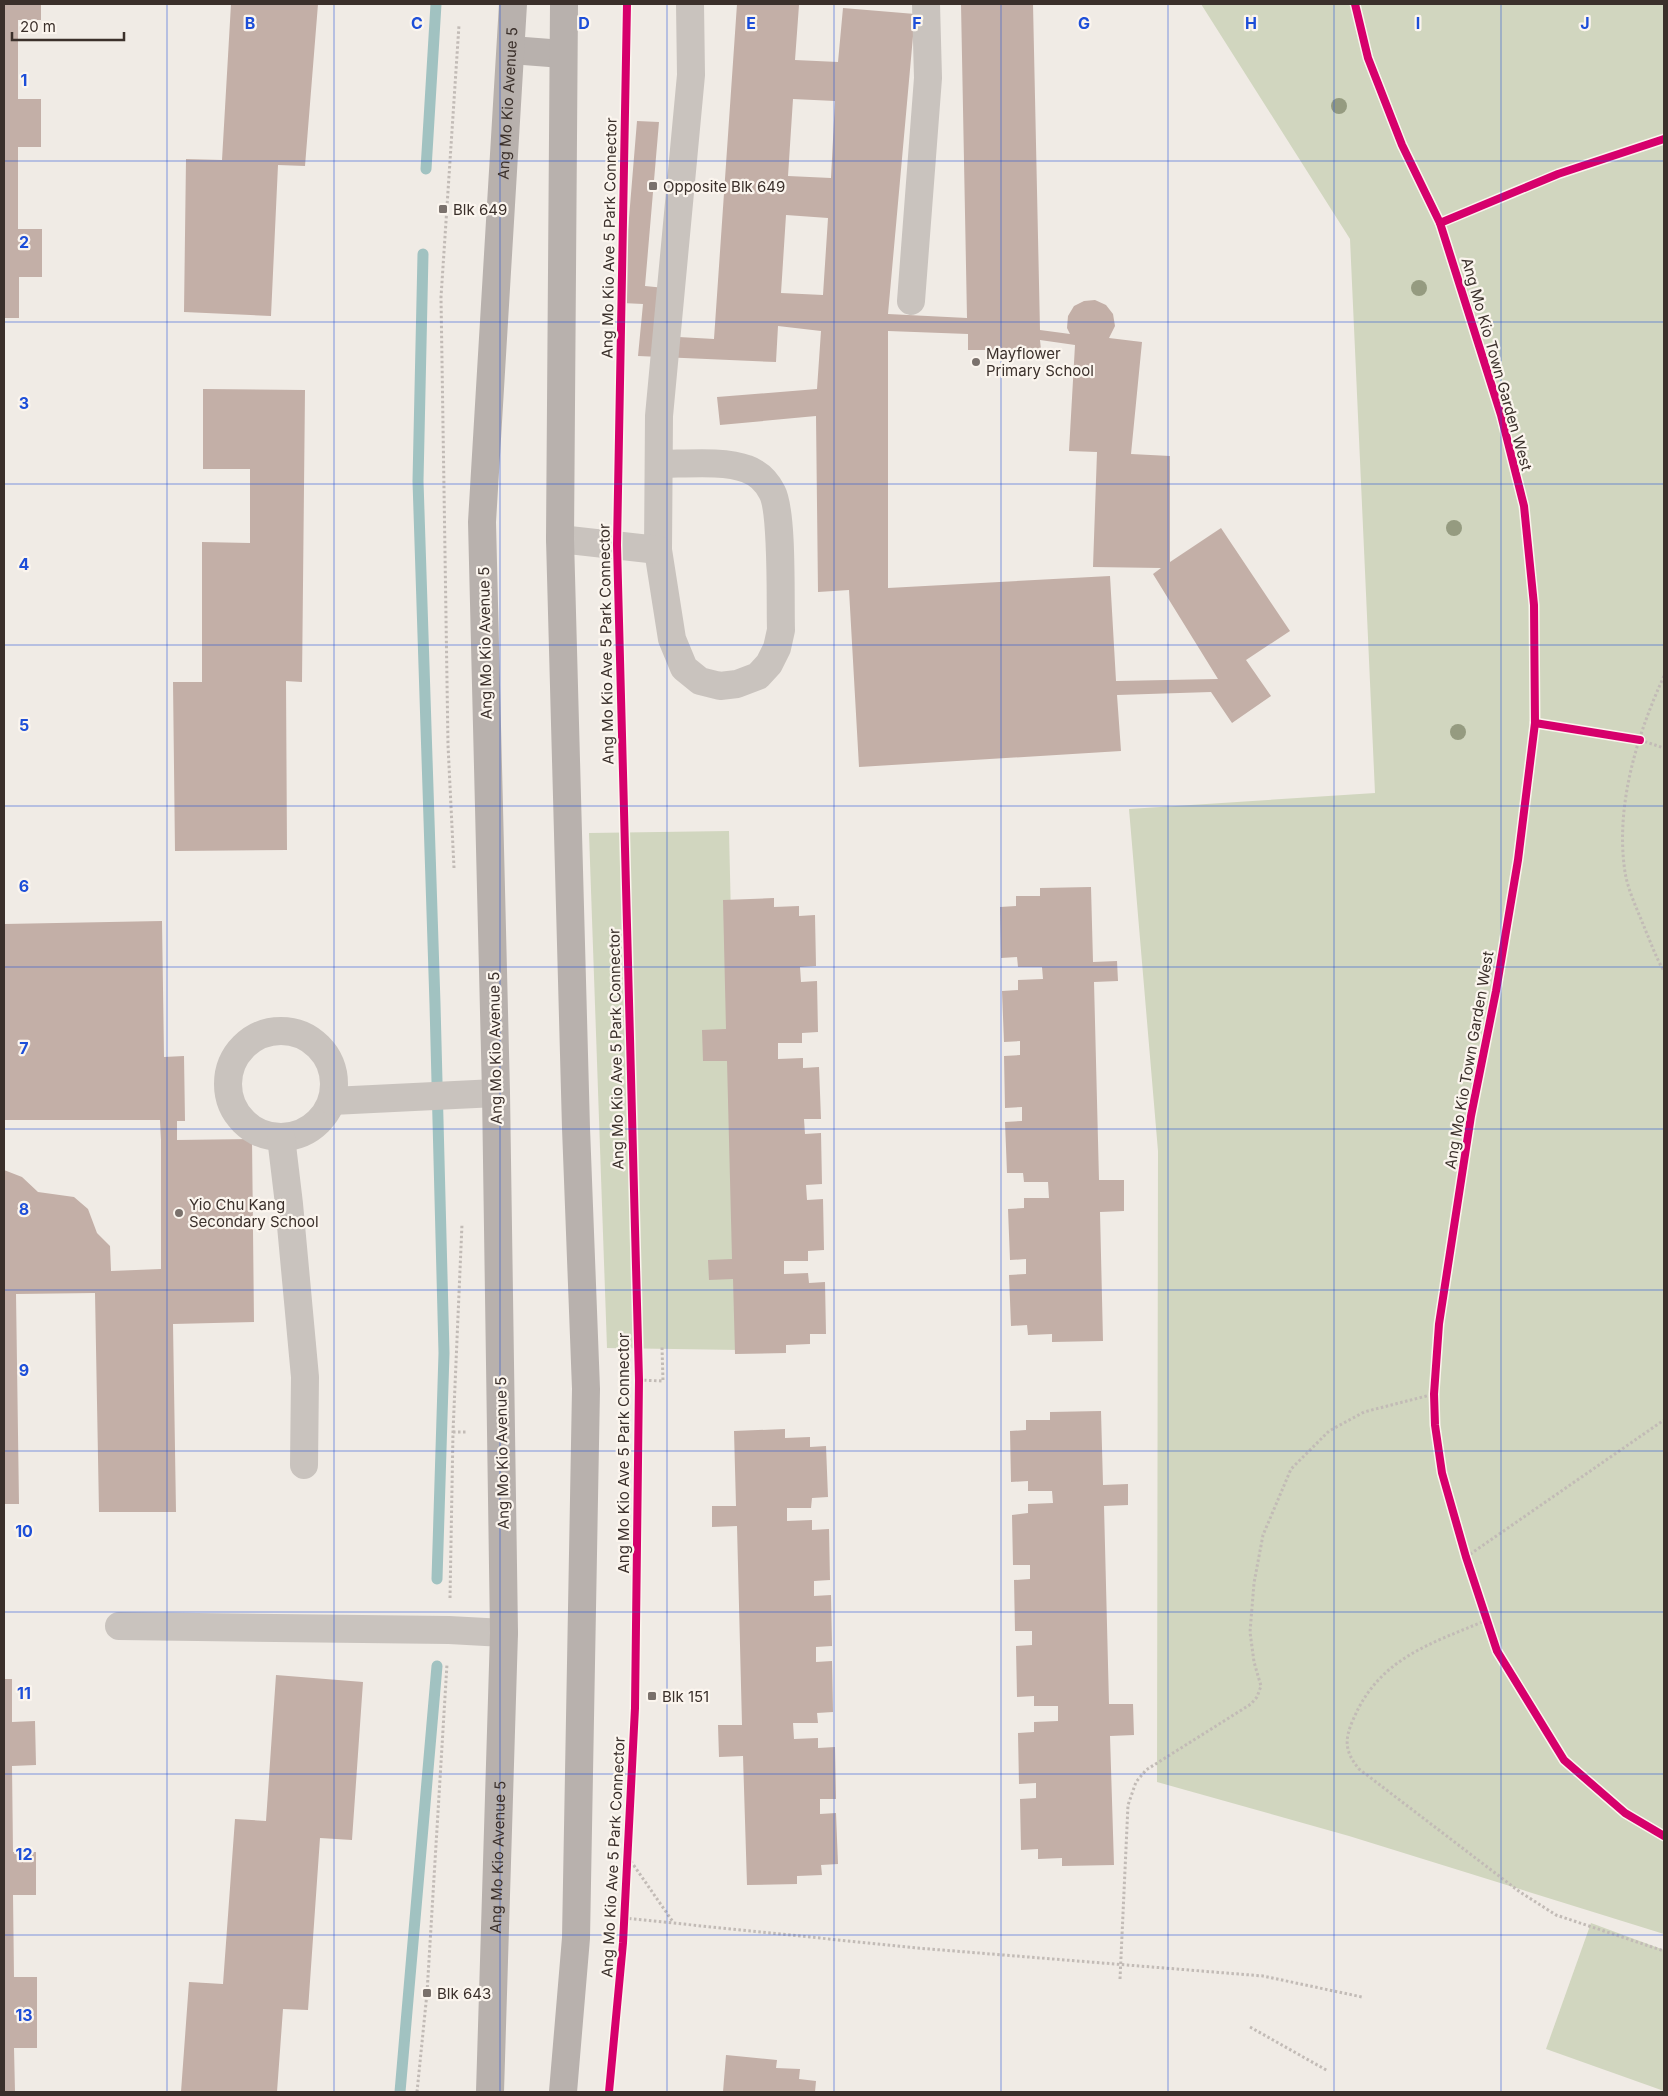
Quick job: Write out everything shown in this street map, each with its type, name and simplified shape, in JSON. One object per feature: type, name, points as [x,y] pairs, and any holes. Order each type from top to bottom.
[{"type":"main road","name":"Ang Mo Kio Avenue 5","points":[[490,2092],[504,1633],[496,1093],[482,522],[513,4]]},
{"type":"main road","points":[[563,2092],[576,1938],[586,1389],[576,1128],[560,539],[564,4]]},
{"type":"main road","points":[[511,50],[564,54]]},
{"type":"lane","points":[[659,464],[734,465],[749,469],[762,478],[773,493],[778,517],[781,630],[777,648],[769,664],[758,676],[737,684],[720,686],[700,681],[684,668],[672,639],[658,550],[659,416],[691,75],[690,4]]},
{"type":"lane","points":[[911,302],[928,78],[926,4]]},
{"type":"lane","points":[[560,539],[658,550]]},
{"type":"lane","points":[[269,1031],[297,1032],[320,1047],[334,1072],[332,1101],[318,1124],[293,1137],[264,1137],[241,1122],[227,1096],[229,1068],[244,1044],[269,1031]]},
{"type":"lane","points":[[332,1101],[496,1093]]},
{"type":"lane","points":[[280,1137],[289,1204],[305,1377],[304,1465]]},
{"type":"lane","points":[[119,1626],[449,1630],[504,1633]]},
{"type":"path","points":[[455,875],[447,735],[441,297],[459,26]]},
{"type":"path","points":[[1664,676],[1640,740],[1625,796],[1622,834],[1625,873],[1635,905],[1664,971]]},
{"type":"path","points":[[1640,740],[1664,748]]},
{"type":"path","points":[[417,2092],[427,1993],[449,1630],[453,1432],[462,1223]]},
{"type":"path","points":[[639,1380],[663,1381],[662,1347]]},
{"type":"path","points":[[1120,1979],[1128,1805],[1136,1782],[1146,1770],[1251,1704],[1257,1696],[1261,1686],[1254,1662],[1250,1632],[1254,1583],[1263,1535],[1291,1469],[1328,1431],[1364,1412],[1434,1398],[1435,1384]]},
{"type":"path","points":[[1466,1557],[1664,1420]]},
{"type":"path","points":[[1463,1548],[1469,1566]]},
{"type":"path","points":[[1484,1611],[1488,1624],[1420,1649],[1393,1665],[1372,1685],[1358,1708],[1348,1732],[1347,1747],[1350,1759],[1360,1769],[1520,1892],[1556,1915],[1664,1951]]},
{"type":"path","points":[[628,1857],[674,1923]]},
{"type":"path","points":[[624,1922],[674,1923],[917,1948],[1264,1976],[1362,1997]]},
{"type":"path","points":[[1250,2027],[1328,2071]]},
{"type":"green space","points":[[1201,4],[1664,4],[1664,1934],[1349,1836],[1157,1782],[1158,1151],[1129,809],[1375,793],[1350,239]]},
{"type":"green space","points":[[729,831],[741,1350],[607,1348],[589,833]]},
{"type":"green space","points":[[1591,1923],[1664,1950],[1664,2091],[1546,2049]]},
{"type":"building","points":[[4,4],[41,4],[41,20],[18,20],[18,99],[41,99],[41,147],[18,147],[18,229],[42,229],[42,277],[19,277],[19,318],[4,318]]},
{"type":"building","points":[[231,4],[318,4],[305,166],[278,165],[271,316],[184,312],[186,159],[222,160]]},
{"type":"building","points":[[737,4],[799,5],[795,60],[838,62],[843,8],[915,14],[888,314],[967,318],[961,4],[1033,4],[1040,330],[1070,334],[1067,328],[1068,316],[1074,306],[1084,301],[1095,300],[1106,305],[1113,314],[1115,326],[1109,338],[1142,342],[1131,454],[1170,456],[1170,562],[1221,528],[1290,631],[1246,660],[1271,696],[1232,723],[1211,692],[1117,695],[1121,751],[859,767],[849,590],[818,592],[816,416],[720,425],[717,397],[817,389],[821,331],[778,326],[776,362],[638,356],[643,304],[622,303],[637,121],[659,122],[645,286],[665,288],[661,336],[714,339]],"holes":[[[793,99],[835,101],[831,178],[788,176]],[[786,215],[828,218],[823,295],[781,293]],[[888,331],[968,334],[968,350],[1041,350],[1040,340],[1075,345],[1069,451],[1097,452],[1093,567],[1161,568],[1153,574],[1218,679],[1116,681],[1110,576],[888,588]]]},
{"type":"building","points":[[203,389],[305,390],[302,682],[286,681],[287,850],[175,851],[173,682],[202,682],[202,542],[250,543],[250,469],[203,469]]},
{"type":"building","points":[[1091,887],[1093,962],[1117,961],[1118,981],[1094,982],[1099,1180],[1124,1180],[1124,1211],[1100,1212],[1103,1341],[1052,1342],[1052,1334],[1028,1335],[1027,1325],[1011,1326],[1009,1275],[1026,1274],[1026,1259],[1010,1260],[1008,1209],[1024,1208],[1024,1198],[1049,1198],[1048,1182],[1024,1182],[1023,1173],[1007,1173],[1005,1122],[1022,1121],[1022,1107],[1005,1108],[1004,1056],[1020,1055],[1020,1041],[1004,1042],[1002,991],[1018,990],[1018,980],[1043,979],[1042,967],[1018,967],[1017,957],[1001,958],[1000,907],[1016,906],[1016,896],[1040,896],[1040,888]]},
{"type":"building","points":[[774,898],[774,907],[799,906],[799,916],[815,915],[816,966],[800,967],[801,982],[817,981],[818,1032],[802,1033],[802,1043],[778,1043],[778,1059],[803,1058],[803,1068],[819,1067],[821,1119],[804,1119],[805,1134],[821,1133],[822,1184],[806,1185],[807,1200],[823,1199],[824,1250],[808,1251],[808,1261],[784,1261],[784,1274],[808,1273],[809,1283],[825,1282],[826,1334],[810,1334],[810,1344],[786,1345],[786,1353],[735,1354],[733,1279],[709,1280],[708,1260],[732,1259],[727,1061],[703,1061],[702,1030],[726,1029],[723,900]]},
{"type":"building","points":[[162,921],[164,1057],[184,1056],[185,1121],[177,1121],[177,1140],[252,1139],[254,1322],[173,1324],[176,1512],[99,1512],[95,1293],[16,1294],[19,1504],[4,1504],[4,1170],[22,1177],[38,1192],[74,1197],[88,1209],[97,1233],[110,1246],[111,1271],[161,1269],[161,1140],[160,1120],[4,1120],[4,924]]},
{"type":"building","points":[[1101,1411],[1103,1485],[1128,1484],[1128,1505],[1104,1506],[1109,1704],[1133,1704],[1134,1735],[1110,1736],[1114,1865],[1062,1866],[1062,1858],[1038,1859],[1038,1849],[1021,1850],[1020,1799],[1036,1798],[1036,1783],[1019,1784],[1018,1733],[1034,1732],[1034,1722],[1058,1721],[1058,1706],[1034,1706],[1034,1696],[1017,1697],[1016,1646],[1032,1645],[1032,1631],[1015,1631],[1014,1580],[1030,1579],[1030,1565],[1013,1565],[1012,1515],[1028,1513],[1028,1504],[1053,1503],[1052,1491],[1028,1491],[1028,1481],[1011,1482],[1010,1431],[1026,1430],[1026,1420],[1050,1420],[1050,1412]]},
{"type":"building","points":[[785,1429],[785,1438],[810,1437],[810,1447],[826,1446],[828,1497],[812,1498],[811,1508],[787,1508],[787,1521],[812,1520],[812,1530],[829,1529],[830,1580],[814,1581],[814,1596],[831,1595],[832,1646],[816,1647],[816,1662],[832,1661],[833,1712],[817,1713],[818,1723],[793,1723],[794,1739],[818,1738],[818,1748],[835,1747],[836,1799],[820,1799],[820,1814],[836,1813],[838,1864],[821,1865],[822,1875],[797,1876],[797,1884],[747,1885],[743,1756],[719,1757],[718,1725],[742,1725],[737,1526],[712,1527],[712,1506],[736,1506],[734,1431]]},
{"type":"building","points":[[276,1675],[363,1682],[352,1840],[320,1838],[308,2010],[283,2009],[277,2092],[181,2092],[189,1982],[223,1984],[235,1819],[266,1821]]},
{"type":"building","points":[[4,1679],[12,1679],[12,1722],[35,1721],[36,1765],[12,1766],[13,1852],[36,1852],[36,1895],[13,1895],[14,1977],[37,1977],[37,2048],[14,2048],[15,2092],[4,2092]]},
{"type":"building","points":[[726,2055],[777,2060],[776,2068],[800,2069],[799,2079],[816,2081],[815,2092],[723,2092]]},
{"type":"waterway","points":[[426,169],[436,4]]},
{"type":"waterway","points":[[423,254],[418,481],[444,1353],[437,1579]]},
{"type":"waterway","points":[[400,2092],[437,1666]]},
{"type":"cycle path","name":"Ang Mo Kio Ave 5 Park Connector","points":[[609,2092],[623,1943],[635,1708],[639,1380],[617,545],[627,4]]},
{"type":"cycle path","points":[[1355,4],[1368,58],[1402,145],[1440,223]]},
{"type":"cycle path","name":"Ang Mo Kio Town Garden West","points":[[1664,139],[1558,174],[1440,223],[1501,415],[1524,506],[1534,605],[1535,723],[1518,860],[1496,991],[1471,1116],[1439,1324],[1434,1394],[1435,1425],[1442,1473],[1466,1557],[1497,1651],[1564,1760],[1625,1813],[1664,1836]]},
{"type":"cycle path","points":[[1535,723],[1640,740]]},
{"type":"place","name":"Opposite Blk 649","points":[[653,186]]},
{"type":"place","name":"Blk 649","points":[[443,209]]},
{"type":"place","name":"Mayflower Primary School","points":[[976,362]]},
{"type":"place","name":"Yio Chu Kang Secondary School","points":[[179,1213]]},
{"type":"place","name":"Blk 151","points":[[652,1696]]},
{"type":"place","name":"Blk 643","points":[[427,1993]]}]
